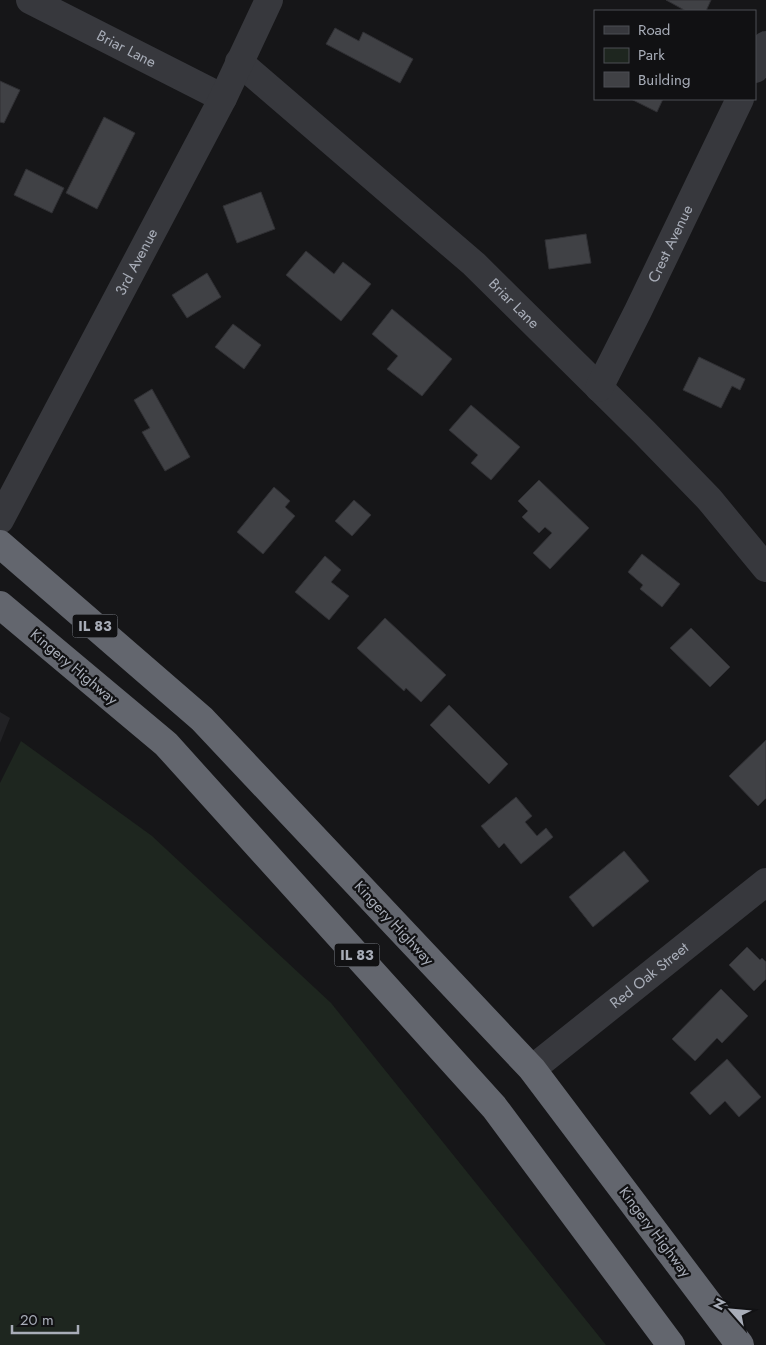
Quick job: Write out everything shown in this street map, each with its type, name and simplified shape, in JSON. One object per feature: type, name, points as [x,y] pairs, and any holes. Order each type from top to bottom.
[{"type":"highway","name":"Kingery Highway","points":[[0,544],[202,719],[532,1069],[740,1345]]},
{"type":"highway","name":"Kingery Highway","points":[[0,605],[159,738],[173,752],[494,1106],[671,1345]]},
{"type":"street","name":"Briar Lane","points":[[30,0],[223,98]]},
{"type":"street","name":"3rd Avenue","points":[[0,520],[223,98],[269,0]]},
{"type":"street","points":[[756,67],[766,46]]},
{"type":"street","name":"Briar Lane","points":[[239,62],[474,264],[709,499],[766,568]]},
{"type":"street","name":"Crest Avenue","points":[[599,388],[740,100]]},
{"type":"street","name":"Red Oak Street","points":[[532,1069],[766,882]]},
{"type":"shaded area","points":[[0,712],[10,718],[0,743]]},
{"type":"green space","points":[[21,741],[152,836],[331,1003],[606,1345],[0,1345],[0,783]]},
{"type":"building","points":[[666,0],[711,0],[706,10],[684,10]]},
{"type":"building","points":[[335,28],[359,41],[363,32],[413,59],[400,83],[326,44]]},
{"type":"building","points":[[0,81],[20,90],[4,123],[0,122]]},
{"type":"building","points":[[633,100],[663,100],[657,112]]},
{"type":"building","points":[[104,117],[135,133],[97,209],[66,193]]},
{"type":"building","points":[[26,169],[64,188],[52,213],[14,195]]},
{"type":"building","points":[[261,192],[275,229],[237,243],[223,206]]},
{"type":"building","points":[[586,234],[591,263],[549,269],[545,240]]},
{"type":"building","points":[[306,251],[334,274],[343,262],[371,284],[341,321],[286,275]]},
{"type":"building","points":[[207,273],[221,297],[187,318],[172,295]]},
{"type":"building","points":[[392,309],[452,359],[422,396],[387,369],[398,356],[372,334]]},
{"type":"building","points":[[233,324],[261,345],[244,369],[215,347]]},
{"type":"building","points":[[699,357],[745,379],[740,390],[732,386],[721,408],[683,390]]},
{"type":"building","points":[[152,389],[190,457],[165,471],[142,432],[150,428],[134,400]]},
{"type":"building","points":[[471,405],[520,447],[491,480],[471,463],[478,455],[449,430]]},
{"type":"building","points":[[539,480],[589,528],[550,569],[533,553],[552,533],[545,527],[539,533],[522,517],[528,511],[518,501]]},
{"type":"building","points":[[274,487],[290,501],[285,507],[295,516],[263,554],[237,532]]},
{"type":"building","points":[[354,500],[371,515],[352,536],[335,521]]},
{"type":"building","points":[[642,554],[680,584],[662,607],[640,589],[643,585],[628,572]]},
{"type":"building","points":[[325,556],[341,570],[331,582],[349,596],[329,620],[295,592]]},
{"type":"building","points":[[385,618],[446,675],[421,702],[406,688],[404,691],[357,648]]},
{"type":"building","points":[[691,628],[730,667],[710,687],[670,648]]},
{"type":"building","points":[[449,705],[508,764],[489,784],[430,725]]},
{"type":"building","points":[[766,740],[766,798],[758,806],[729,776]]},
{"type":"building","points":[[516,797],[532,816],[525,822],[537,836],[546,828],[553,837],[521,864],[504,843],[499,848],[481,826]]},
{"type":"building","points":[[624,851],[649,881],[593,927],[569,897]]},
{"type":"building","points":[[747,947],[760,960],[762,958],[766,962],[766,979],[754,991],[729,965]]},
{"type":"building","points":[[721,989],[748,1016],[722,1043],[717,1038],[695,1061],[672,1039]]},
{"type":"building","points":[[727,1059],[761,1097],[739,1117],[725,1101],[710,1115],[690,1093]]}]
